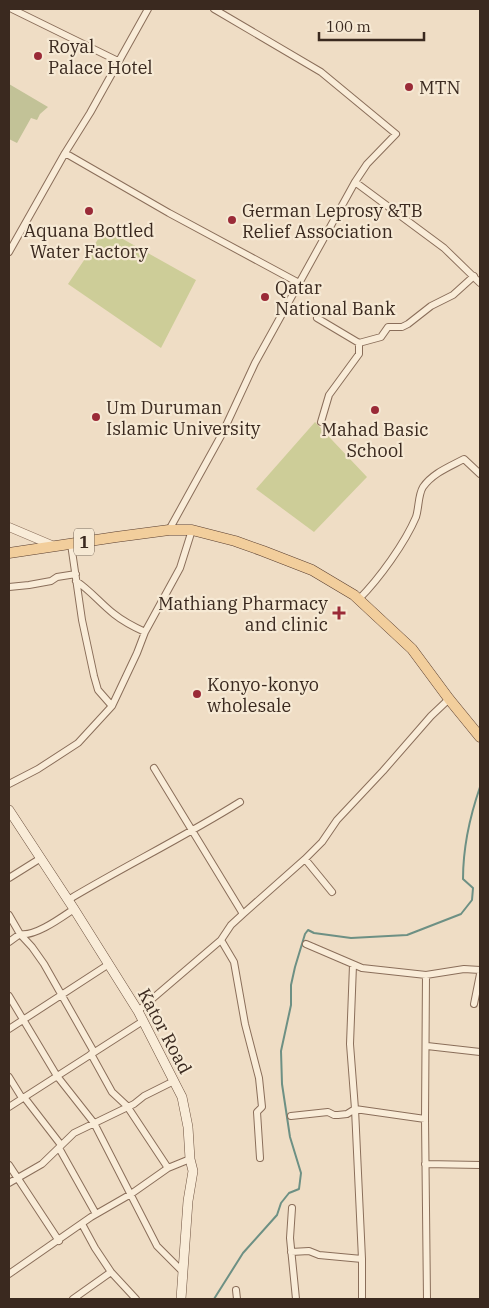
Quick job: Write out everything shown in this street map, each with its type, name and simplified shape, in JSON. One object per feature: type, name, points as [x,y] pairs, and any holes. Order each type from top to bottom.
[{"type":"main road","name":"1","points":[[9,553],[169,530],[192,530],[235,541],[312,570],[333,581],[359,599],[412,649],[449,700],[480,737]]},
{"type":"main road","name":"Kator Road","points":[[9,810],[138,1011],[182,1097],[187,1120],[190,1160],[193,1171],[188,1201],[181,1299]]},
{"type":"street","points":[[12,9],[118,61]]},
{"type":"street","points":[[9,252],[148,9]]},
{"type":"street","points":[[169,530],[222,434],[255,363],[355,182],[367,164],[396,134],[321,72],[214,9]]},
{"type":"street","points":[[65,153],[169,213],[299,283]]},
{"type":"street","points":[[355,182],[444,248],[480,283]]},
{"type":"street","points":[[317,318],[359,343],[381,337],[388,327],[402,327],[408,324],[431,306],[453,295],[474,276]]},
{"type":"street","points":[[321,422],[328,395],[359,354],[359,343]]},
{"type":"street","points":[[359,599],[384,570],[406,535],[416,515],[422,488],[435,474],[464,459],[480,474]]},
{"type":"street","points":[[9,527],[54,546]]},
{"type":"street","points":[[9,784],[38,769],[78,743],[112,706],[145,632],[180,568],[192,530]]},
{"type":"street","points":[[71,544],[82,620],[98,690],[112,706]]},
{"type":"street","points":[[9,586],[29,585],[76,574]]},
{"type":"street","points":[[76,581],[121,619],[145,632]]},
{"type":"street","points":[[138,1011],[221,940],[231,925],[322,842],[337,820],[431,716],[449,700]]},
{"type":"street","points":[[154,768],[243,914]]},
{"type":"street","points":[[68,900],[122,868],[192,832],[240,802]]},
{"type":"street","points":[[9,878],[41,858]]},
{"type":"street","points":[[305,859],[332,892]]},
{"type":"street","points":[[9,942],[20,934],[32,933],[52,923],[74,909]]},
{"type":"street","points":[[9,915],[20,934],[44,964],[60,995],[89,1040],[92,1053],[112,1092],[127,1106],[168,1168]]},
{"type":"street","points":[[221,940],[234,962],[245,1024],[259,1078],[262,1107],[257,1112],[260,1158]]},
{"type":"street","points":[[306,944],[362,968],[426,975],[464,969],[480,970]]},
{"type":"street","points":[[9,1028],[109,964]]},
{"type":"street","points":[[353,965],[350,1044],[356,1110],[362,1299]]},
{"type":"street","points":[[474,1004],[480,974]]},
{"type":"street","points":[[426,975],[426,1299]]},
{"type":"street","points":[[9,996],[57,1076],[94,1123],[157,1246],[182,1272]]},
{"type":"street","points":[[9,1107],[143,1021]]},
{"type":"street","points":[[427,1046],[480,1052]]},
{"type":"street","points":[[9,1077],[60,1146],[96,1214]]},
{"type":"street","points":[[9,1183],[42,1164],[74,1133],[174,1081]]},
{"type":"street","points":[[291,1116],[328,1112],[334,1116],[356,1110],[425,1119]]},
{"type":"street","points":[[9,1274],[96,1214],[168,1168],[190,1160]]},
{"type":"street","points":[[425,1164],[480,1165]]},
{"type":"street","points":[[9,1165],[59,1240]]},
{"type":"street","points":[[292,1208],[292,1252],[296,1299]]},
{"type":"street","points":[[82,1224],[111,1272],[136,1299]]},
{"type":"street","points":[[292,1252],[309,1251],[319,1255],[362,1259]]},
{"type":"street","points":[[73,1299],[111,1272]]},
{"type":"street","points":[[236,1290],[237,1299]]},
{"type":"green space","points":[[9,84],[48,107],[40,114],[37,120],[31,118],[17,143],[9,139]]},
{"type":"green space","points":[[105,229],[196,280],[161,348],[68,284]]},
{"type":"green space","points":[[315,422],[367,477],[314,532],[256,489]]},
{"type":"waterway","points":[[214,1299],[243,1253],[277,1215],[281,1203],[289,1193],[299,1189],[301,1173],[290,1137],[282,1084],[281,1051],[291,1005],[291,985],[305,934],[308,930],[314,933],[351,938],[407,935],[461,914],[472,900],[473,888],[463,879],[463,868],[473,809],[480,787]]},
{"type":"place","name":"Royal Palace Hotel","points":[[38,56]]},
{"type":"place","name":"MTN","points":[[409,87]]},
{"type":"place","name":"Aquana Bottled Water Factory","points":[[89,211]]},
{"type":"place","name":"German Leprosy &TB Relief Association","points":[[232,220]]},
{"type":"place","name":"Qatar National Bank","points":[[265,297]]},
{"type":"place","name":"Mahad Basic School","points":[[375,410]]},
{"type":"place","name":"Um Duruman Islamic University","points":[[96,417]]},
{"type":"place","name":"Mathiang Pharmacy and clinic","points":[[339,613]]},
{"type":"place","name":"Konyo-konyo wholesale","points":[[197,694]]}]
